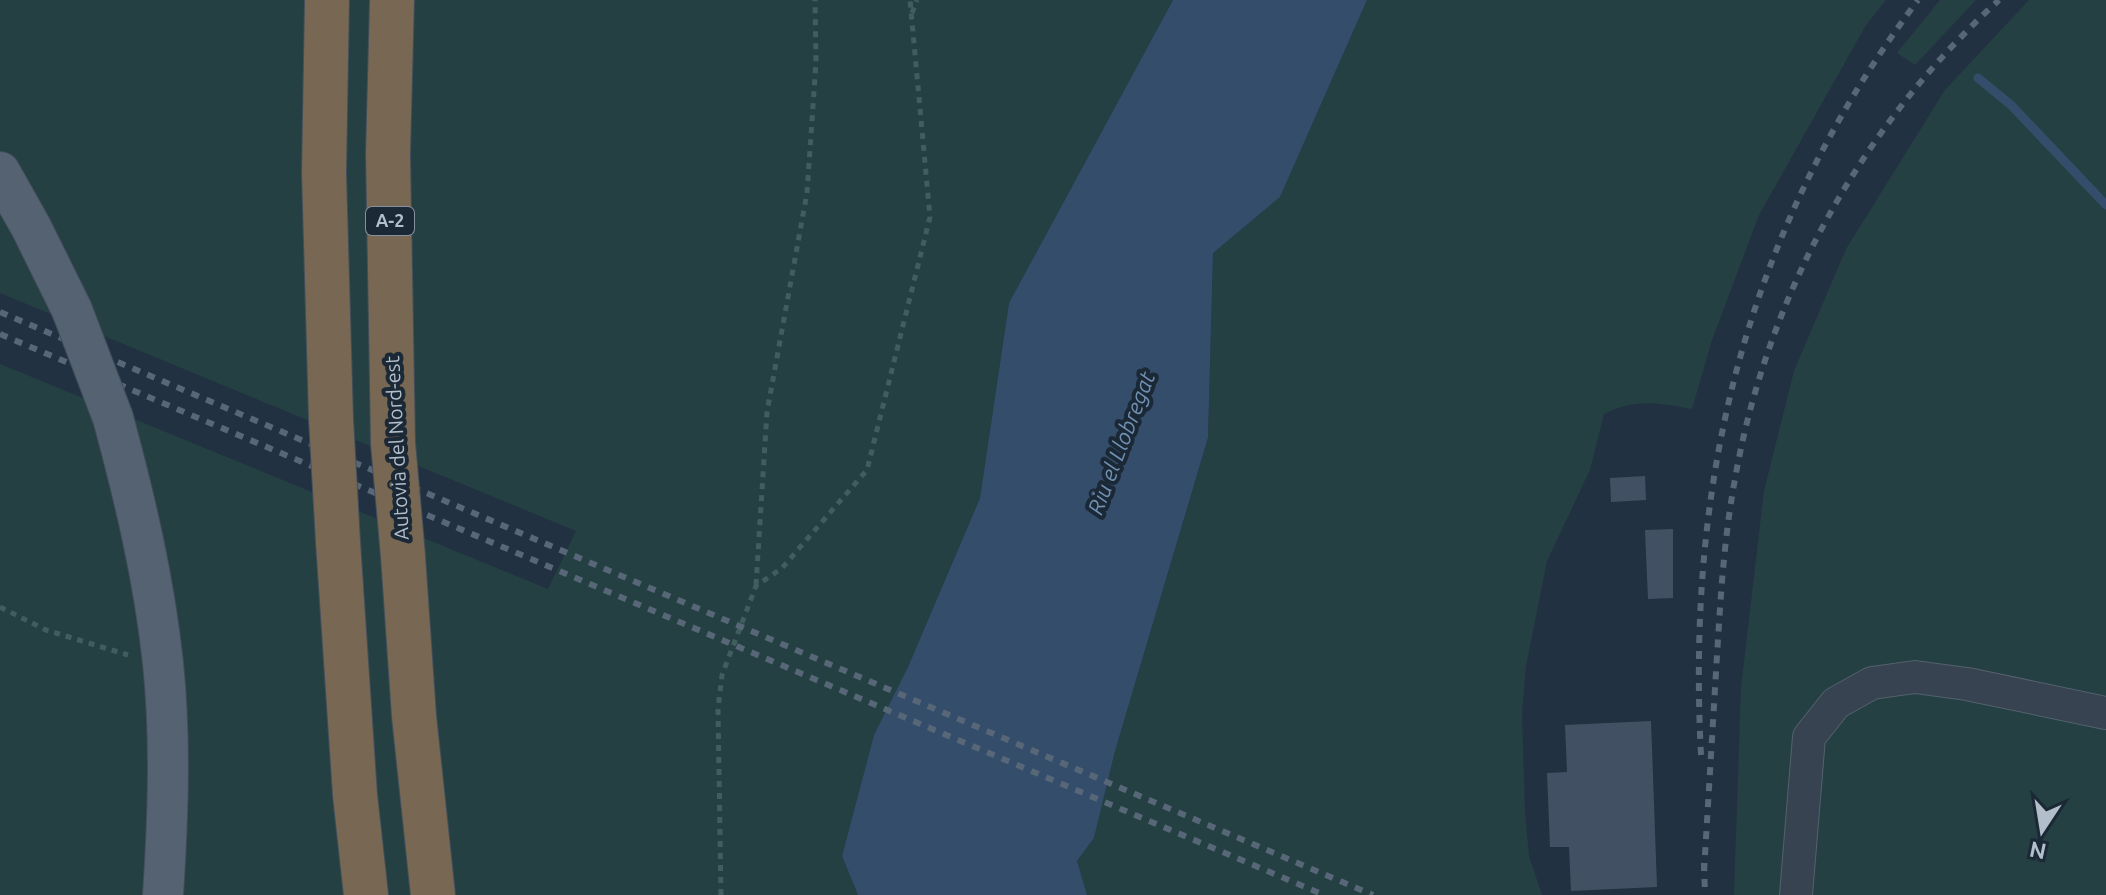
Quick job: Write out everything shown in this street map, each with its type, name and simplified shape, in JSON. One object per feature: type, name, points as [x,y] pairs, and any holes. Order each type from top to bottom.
[{"type":"highway","points":[[327,0],[324,173],[331,419],[355,795],[366,895]]},
{"type":"highway","name":"Autovia del Nord-est","points":[[392,0],[388,154],[393,443],[414,716],[433,895]]},
{"type":"main road","points":[[0,172],[72,310],[113,418],[148,559],[163,665],[168,741],[168,815],[163,895]]},
{"type":"lane","points":[[1796,895],[1809,737],[1836,703],[1872,683],[1915,677],[1967,684],[2106,713]]},
{"type":"path","points":[[721,895],[718,709],[722,675],[756,586],[767,412],[807,193],[816,62],[815,0]]},
{"type":"path","points":[[756,586],[782,568],[867,470],[930,217],[910,0]]},
{"type":"path","points":[[911,14],[917,0]]},
{"type":"path","points":[[0,607],[46,630],[163,665]]},
{"type":"green space","points":[[0,0],[1173,0],[1009,303],[980,498],[908,667],[874,735],[842,856],[858,895],[0,895],[0,364],[548,589],[576,531],[0,293]]},
{"type":"green space","points":[[1367,0],[1886,0],[1866,25],[1759,215],[1712,340],[1692,409],[1637,404],[1604,414],[1590,470],[1547,561],[1526,666],[1522,714],[1529,856],[1542,895],[1087,895],[1077,861],[1094,838],[1115,751],[1208,439],[1213,253],[1280,197]]},
{"type":"green space","points":[[1940,0],[1976,0],[1915,65],[1897,53]]},
{"type":"green space","points":[[2029,0],[2106,0],[2106,895],[1734,895],[1741,688],[1764,491],[1794,371],[1846,249],[1945,90]]},
{"type":"water","name":"Riu el Llobregat","points":[[1173,0],[1367,0],[1280,197],[1213,253],[1208,438],[1115,751],[1094,838],[1077,861],[1087,895],[858,895],[842,856],[874,735],[908,667],[980,498],[1009,303]]},
{"type":"building","points":[[1645,476],[1646,500],[1611,502],[1610,478]]},
{"type":"building","points":[[1673,529],[1673,598],[1648,599],[1645,530]]},
{"type":"building","points":[[1651,721],[1657,887],[1571,891],[1569,847],[1550,847],[1547,773],[1567,772],[1565,725]]},
{"type":"waterway","points":[[1978,78],[2011,105],[2106,205]]},
{"type":"railway","points":[[1701,755],[1699,651],[1705,550],[1718,452],[1740,357],[1771,265],[1810,174],[1859,86],[1918,0]]},
{"type":"railway","points":[[1704,871],[1728,527],[1750,411],[1770,345],[1796,280],[1864,158],[1904,102],[1950,49],[1999,0]]},
{"type":"railway","points":[[0,312],[1373,895]]},
{"type":"railway","points":[[0,334],[1324,895]]},
{"type":"railway","points":[[1704,863],[1705,895]]}]
